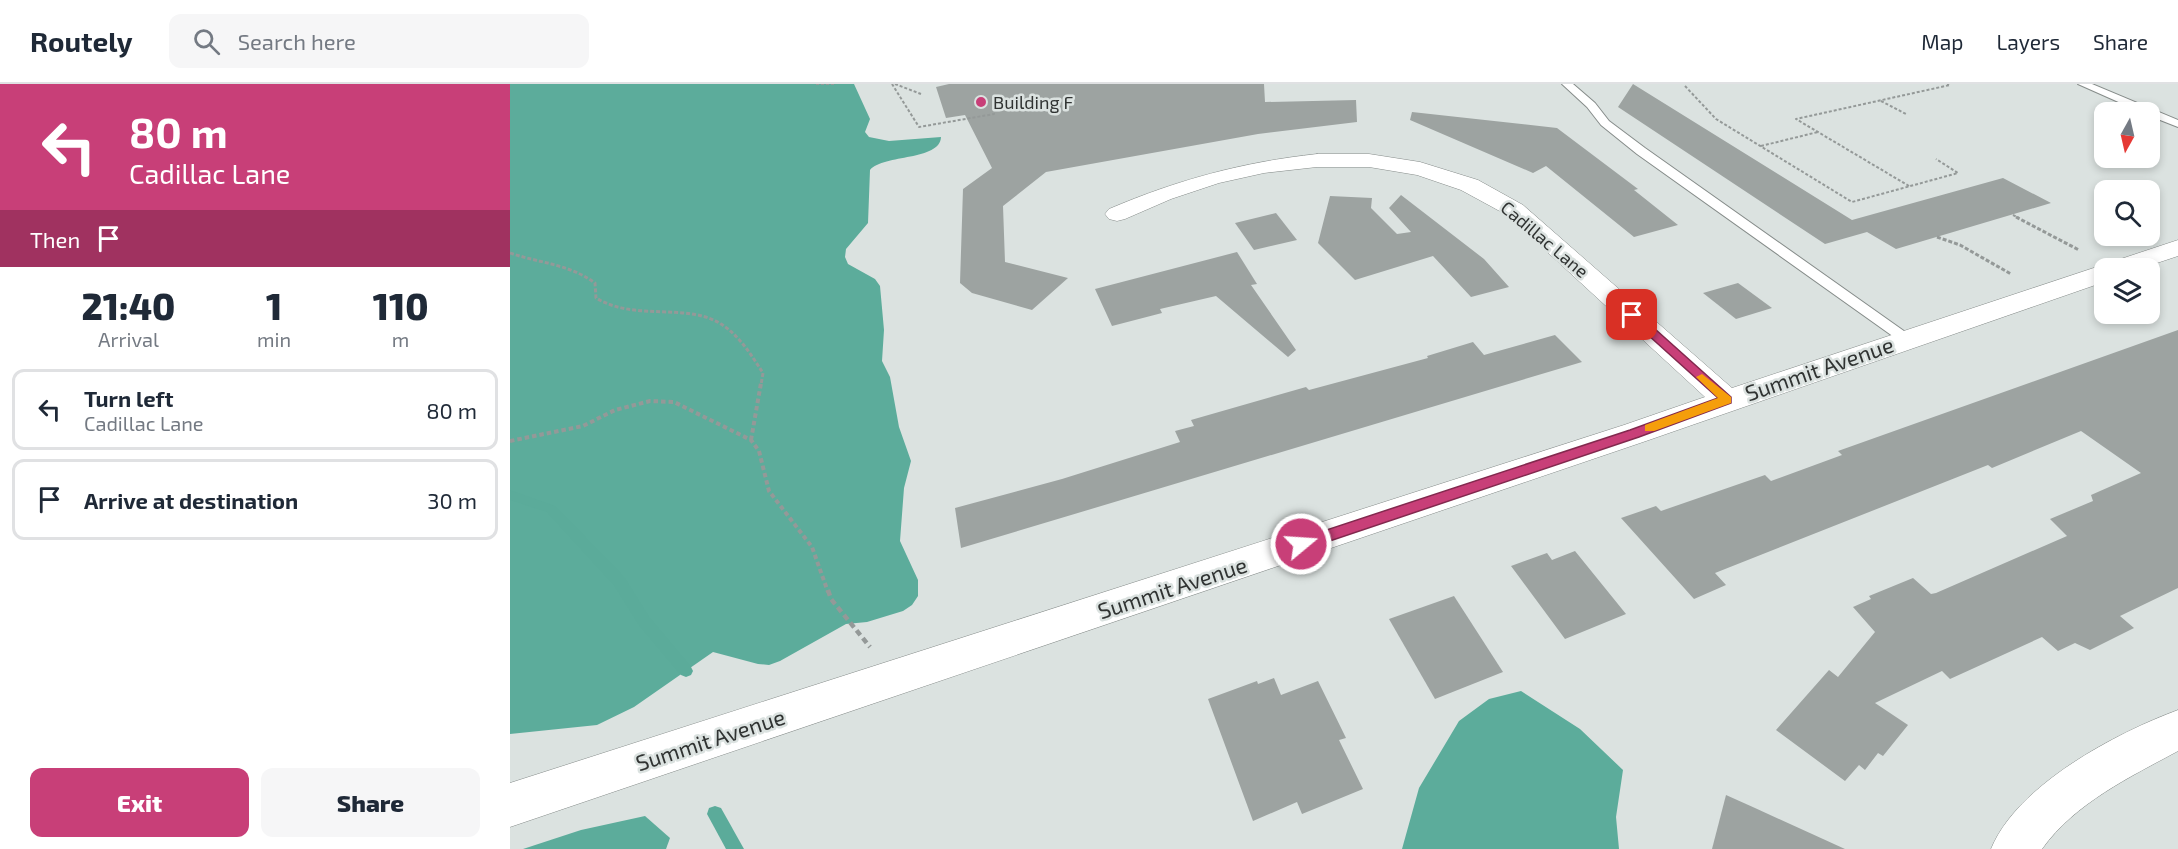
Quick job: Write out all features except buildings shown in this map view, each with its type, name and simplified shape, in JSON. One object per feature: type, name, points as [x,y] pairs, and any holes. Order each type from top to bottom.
[{"type":"street","name":"Cadillac Lane","points":[[1117,214],[1188,184],[1280,164],[1326,160],[1374,162],[1445,176],[1486,192],[1515,210],[1727,400]]},
{"type":"street","points":[[2148,258],[2178,248]]},
{"type":"street","name":"Summit Avenue","points":[[510,806],[1635,434],[1906,339],[2094,262]]},
{"type":"street","points":[[2014,849],[2029,826],[2056,800],[2091,777],[2178,729]]},
{"type":"lane","points":[[1567,84],[1591,105],[1605,123],[1641,151],[1906,339]]},
{"type":"lane","points":[[2083,84],[2178,124]]},
{"type":"path","points":[[816,84],[834,84]]},
{"type":"path","points":[[893,84],[921,94]]},
{"type":"path","points":[[893,84],[919,127],[994,114],[993,110]]},
{"type":"path","points":[[1909,186],[1796,119],[1950,86],[1947,84]]},
{"type":"path","points":[[1685,86],[1716,119],[1852,202],[1958,173],[1936,159]]},
{"type":"path","points":[[1881,101],[1906,114]]},
{"type":"path","points":[[1760,146],[1818,132]]},
{"type":"path","points":[[2013,214],[2094,262]]},
{"type":"path","points":[[1937,237],[1959,245],[2012,274]]},
{"type":"path","points":[[510,253],[570,267],[586,275],[595,283],[596,298],[611,307],[706,316],[724,325],[749,351],[763,373],[752,440]]},
{"type":"path","points":[[510,441],[525,440],[583,426],[615,410],[650,401],[674,402],[707,416],[722,427],[752,440],[759,451],[769,491],[812,547],[831,599],[871,648],[883,682]]},
{"type":"green space","points":[[510,84],[854,84],[870,119],[865,132],[869,137],[889,141],[941,137],[938,145],[931,150],[887,161],[870,170],[868,223],[846,249],[845,257],[848,264],[875,279],[880,286],[884,330],[882,361],[890,377],[899,427],[911,461],[904,488],[900,541],[918,580],[918,596],[912,605],[903,611],[867,622],[846,624],[769,665],[713,652],[634,707],[597,725],[510,734]]},
{"type":"green space","points":[[1521,691],[1580,729],[1623,770],[1616,817],[1619,849],[1402,849],[1419,788],[1459,721],[1489,699]]},
{"type":"green space","points":[[645,816],[670,838],[666,849],[523,849],[581,830]]},
{"type":"waterway","points":[[510,495],[551,509],[619,581],[644,621],[686,671]]},
{"type":"waterway","points":[[715,814],[736,849]]},
{"type":"slow traffic","points":[[1650,428],[1727,400],[1702,377]]},
{"type":"place","name":"Building F","points":[[981,102]]},
{"type":"route","points":[[1301,544],[1635,434],[1727,400],[1632,315]]}]
